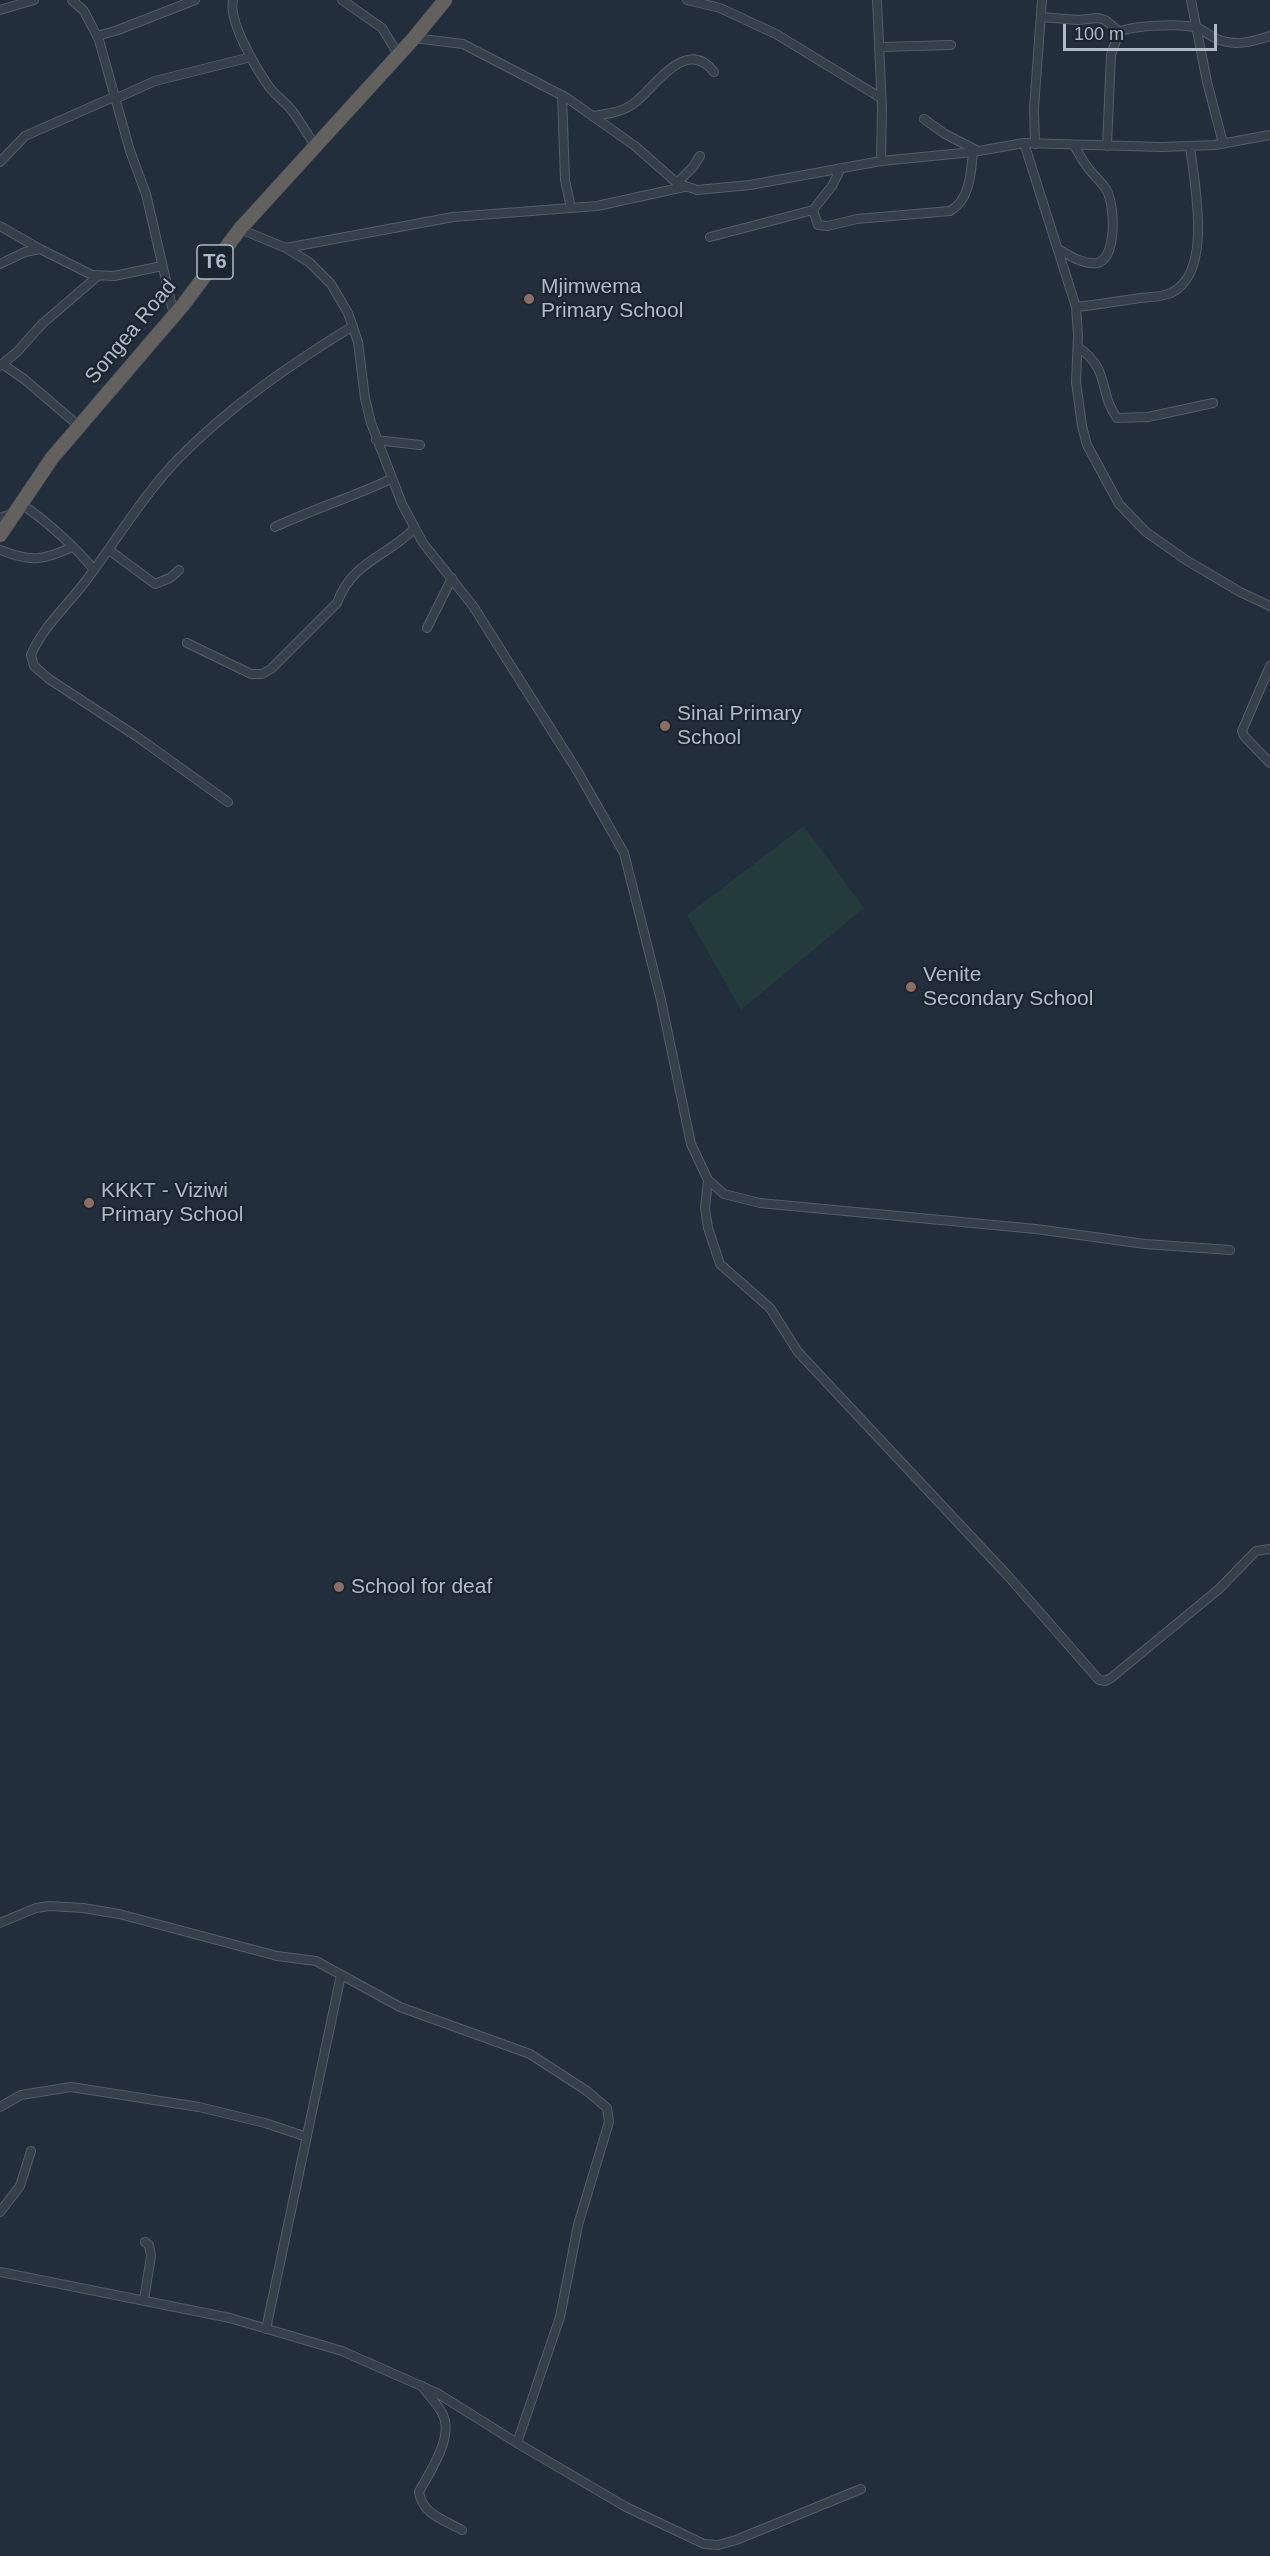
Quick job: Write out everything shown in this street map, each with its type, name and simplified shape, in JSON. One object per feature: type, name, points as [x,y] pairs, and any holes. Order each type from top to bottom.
[{"type":"highway","name":"Songea Road","points":[[0,535],[52,458],[174,315],[240,229],[414,38],[445,0]]},
{"type":"street","points":[[0,10],[34,0]]},
{"type":"street","points":[[72,0],[84,11],[97,36],[130,151],[146,194],[174,315]]},
{"type":"street","points":[[97,36],[195,0]]},
{"type":"street","points":[[233,0],[231,7],[234,17],[251,57],[271,90],[292,110],[316,147]]},
{"type":"street","points":[[342,0],[382,28],[398,54]]},
{"type":"street","points":[[687,0],[720,8],[776,34],[881,98]]},
{"type":"street","points":[[877,0],[880,47],[881,161]]},
{"type":"street","points":[[1035,144],[1034,116],[1042,0]]},
{"type":"street","points":[[1191,0],[1207,82],[1223,143]]},
{"type":"street","points":[[1041,17],[1078,20],[1098,18],[1105,20],[1120,32]]},
{"type":"street","points":[[1107,146],[1111,55],[1116,35],[1120,32],[1155,27],[1196,27],[1223,41],[1246,43],[1270,36]]},
{"type":"street","points":[[414,38],[463,44],[562,95],[635,146],[681,185],[697,190],[727,188],[881,161],[975,152],[1024,143],[1190,146],[1270,135]]},
{"type":"street","points":[[880,47],[951,45]]},
{"type":"street","points":[[0,162],[25,136],[116,97],[155,81],[251,57]]},
{"type":"street","points":[[593,116],[620,111],[633,104],[666,70],[686,60],[706,62],[714,72]]},
{"type":"street","points":[[562,95],[565,180],[571,208]]},
{"type":"street","points":[[924,119],[975,152]]},
{"type":"street","points":[[1024,143],[1076,307],[1077,381],[1087,445],[1119,504],[1146,532],[1185,560],[1240,592],[1270,606]]},
{"type":"street","points":[[1058,249],[1083,261],[1100,263],[1107,256],[1111,241],[1112,211],[1107,190],[1081,159],[1074,145]]},
{"type":"street","points":[[1076,307],[1162,296],[1181,287],[1187,280],[1196,250],[1199,223],[1190,146]]},
{"type":"street","points":[[813,210],[818,225],[828,226],[857,219],[950,211],[958,206],[969,184],[975,152]]},
{"type":"street","points":[[286,248],[453,217],[597,206],[681,185],[700,156]]},
{"type":"street","points":[[710,237],[813,210],[832,186],[841,168]]},
{"type":"street","points":[[0,226],[76,268],[99,275],[114,276],[162,266]]},
{"type":"street","points":[[240,229],[286,248],[309,262],[332,284],[353,326],[358,342],[365,398],[376,440],[391,479],[415,528],[423,543],[473,606],[565,753],[624,853],[661,1000],[691,1144],[708,1180],[724,1194],[760,1203],[1036,1229],[1145,1244],[1230,1250]]},
{"type":"street","points":[[0,264],[25,252],[40,249]]},
{"type":"street","points":[[3,363],[42,324],[99,275]]},
{"type":"street","points":[[228,802],[136,736],[82,702],[34,666],[31,655],[34,647],[109,550],[157,483],[178,459],[285,368],[353,326]]},
{"type":"street","points":[[1078,347],[1088,354],[1099,368],[1112,410],[1117,418],[1148,417],[1213,403]]},
{"type":"street","points":[[0,351],[3,363],[79,426]]},
{"type":"street","points":[[376,440],[420,445]]},
{"type":"street","points":[[275,527],[304,513],[356,495],[391,479]]},
{"type":"street","points":[[0,518],[18,508],[38,515],[94,570]]},
{"type":"street","points":[[187,643],[251,674],[262,674],[271,669],[338,603],[342,590],[353,573],[403,540],[415,528]]},
{"type":"street","points":[[0,550],[29,559],[46,558],[72,547]]},
{"type":"street","points":[[109,550],[154,584],[170,578],[179,570]]},
{"type":"street","points":[[427,628],[452,578]]},
{"type":"street","points":[[1270,666],[1242,732],[1270,763]]},
{"type":"street","points":[[708,1180],[705,1208],[708,1228],[720,1264],[770,1308],[798,1352],[1008,1576],[1099,1680],[1105,1681],[1111,1678],[1219,1588],[1256,1551],[1270,1549]]},
{"type":"street","points":[[0,1923],[22,1912],[50,1906],[101,1911],[277,1956],[316,1961],[400,2007],[530,2054],[587,2091],[607,2108],[609,2122],[578,2225],[560,2317],[517,2443]]},
{"type":"street","points":[[266,2329],[341,1975]]},
{"type":"street","points":[[0,2107],[21,2095],[71,2087],[199,2107],[265,2123],[307,2137]]},
{"type":"street","points":[[0,2212],[20,2186],[32,2151]]},
{"type":"street","points":[[144,2300],[151,2256],[149,2245],[145,2242]]},
{"type":"street","points":[[0,2272],[230,2318],[342,2351],[437,2393],[626,2507],[704,2544],[736,2540],[861,2489]]},
{"type":"street","points":[[421,2386],[443,2414],[445,2425],[444,2440],[419,2492],[420,2500],[429,2512],[462,2530]]},
{"type":"green space","points":[[804,826],[864,908],[741,1010],[687,915]]},
{"type":"place","name":"Mjimwema Primary School","points":[[529,299]]},
{"type":"place","name":"Sinai Primary School","points":[[665,726]]},
{"type":"place","name":"Venite Secondary School","points":[[911,987]]},
{"type":"place","name":"KKKT - Viziwi Primary School","points":[[89,1203]]},
{"type":"place","name":"School for deaf","points":[[339,1587]]}]
